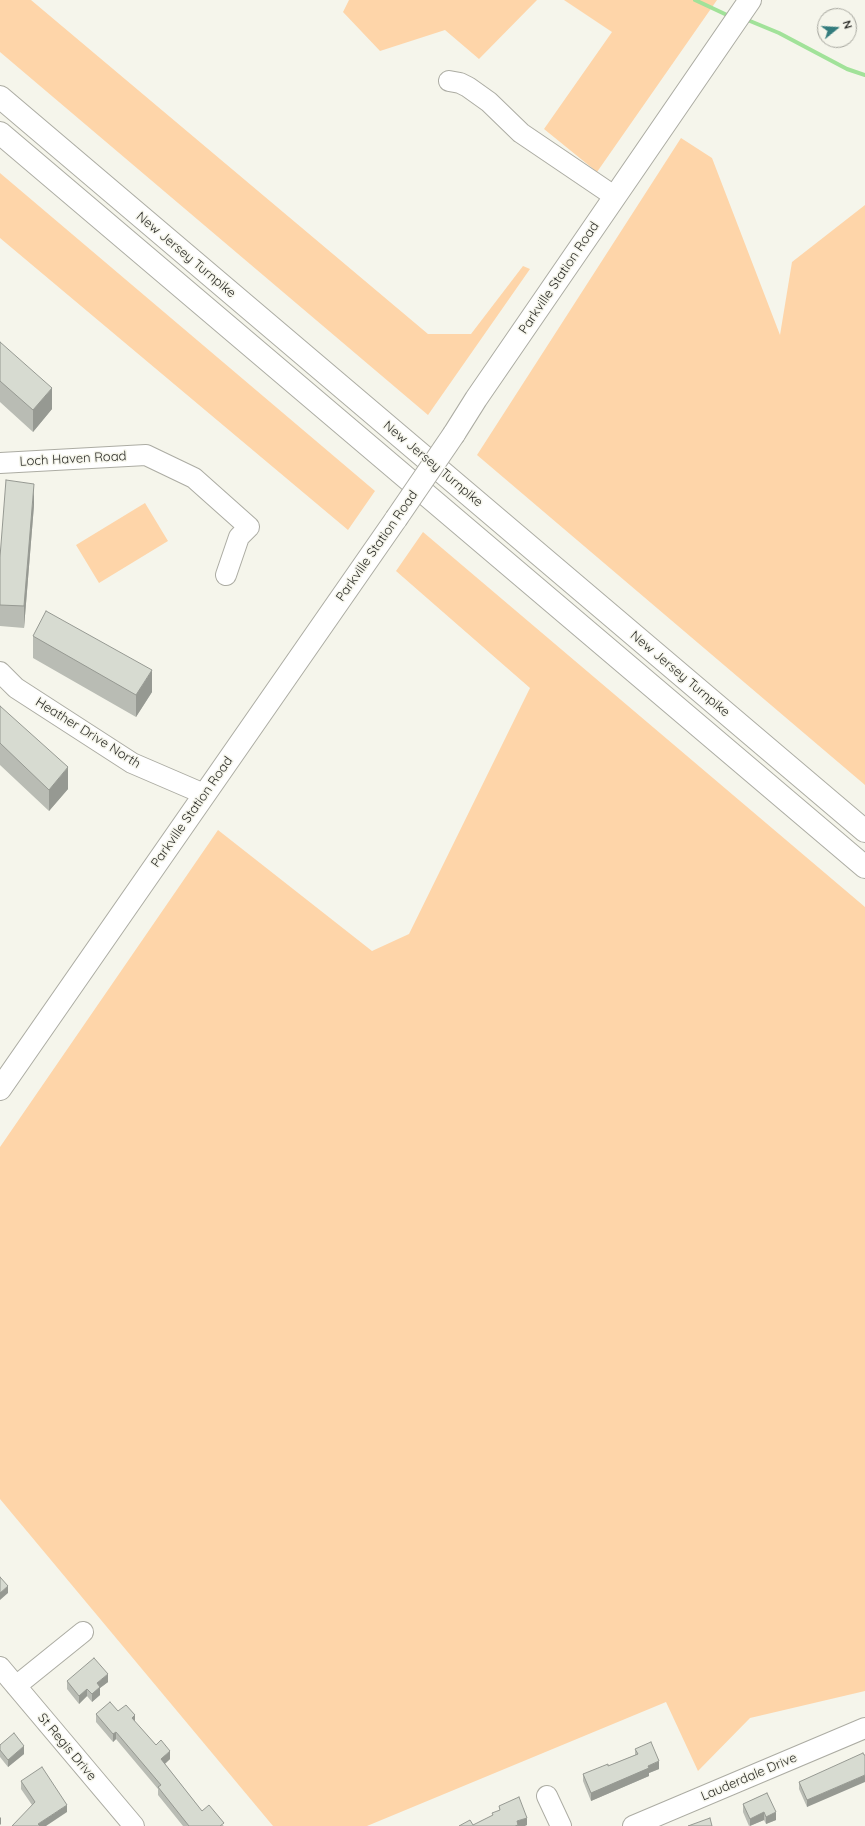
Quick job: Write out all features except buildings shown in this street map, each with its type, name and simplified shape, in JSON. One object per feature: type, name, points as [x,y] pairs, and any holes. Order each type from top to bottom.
[{"type":"main road","name":"Parkville Station Road","points":[[0,1089],[396,519],[614,196],[750,0]]},
{"type":"main road","name":"New Jersey Turnpike","points":[[0,97],[865,832]]},
{"type":"main road","name":"New Jersey Turnpike","points":[[0,133],[865,867]]},
{"type":"street","points":[[449,82],[460,83],[468,87],[489,102],[522,133],[614,196]]},
{"type":"street","name":"Loch Haven Road","points":[[0,464],[146,455],[194,478],[249,527],[239,537],[226,575]]},
{"type":"street","name":"Heather Drive North","points":[[0,672],[16,688],[132,763],[204,794]]},
{"type":"street","points":[[16,1686],[83,1632]]},
{"type":"street","name":"St Regis Drive","points":[[0,1667],[124,1823]]},
{"type":"street","name":"Lauderdale Drive","points":[[633,1826],[865,1728]]},
{"type":"street","points":[[547,1796],[561,1826]]},
{"type":"shaded area","points":[[0,0],[31,0],[428,334],[471,334],[523,266],[530,269],[428,415],[0,52]]},
{"type":"shaded area","points":[[349,0],[537,0],[479,59],[445,30],[380,51],[343,12]]},
{"type":"shaded area","points":[[564,0],[717,0],[597,172],[544,129],[612,32]]},
{"type":"shaded area","points":[[681,138],[712,158],[780,335],[792,262],[865,205],[865,785],[477,455]]},
{"type":"shaded area","points":[[0,173],[375,491],[348,530],[0,238]]},
{"type":"shaded area","points":[[145,503],[168,541],[99,583],[76,545]]},
{"type":"shaded area","points":[[423,532],[865,907],[865,1691],[750,1718],[698,1771],[666,1702],[367,1826],[273,1826],[0,1499],[0,1147],[218,830],[372,951],[409,934],[530,688],[396,571]]},
{"type":"waterway","points":[[695,0],[727,15]]},
{"type":"waterway","points":[[750,21],[779,33],[847,69],[865,75]]}]
